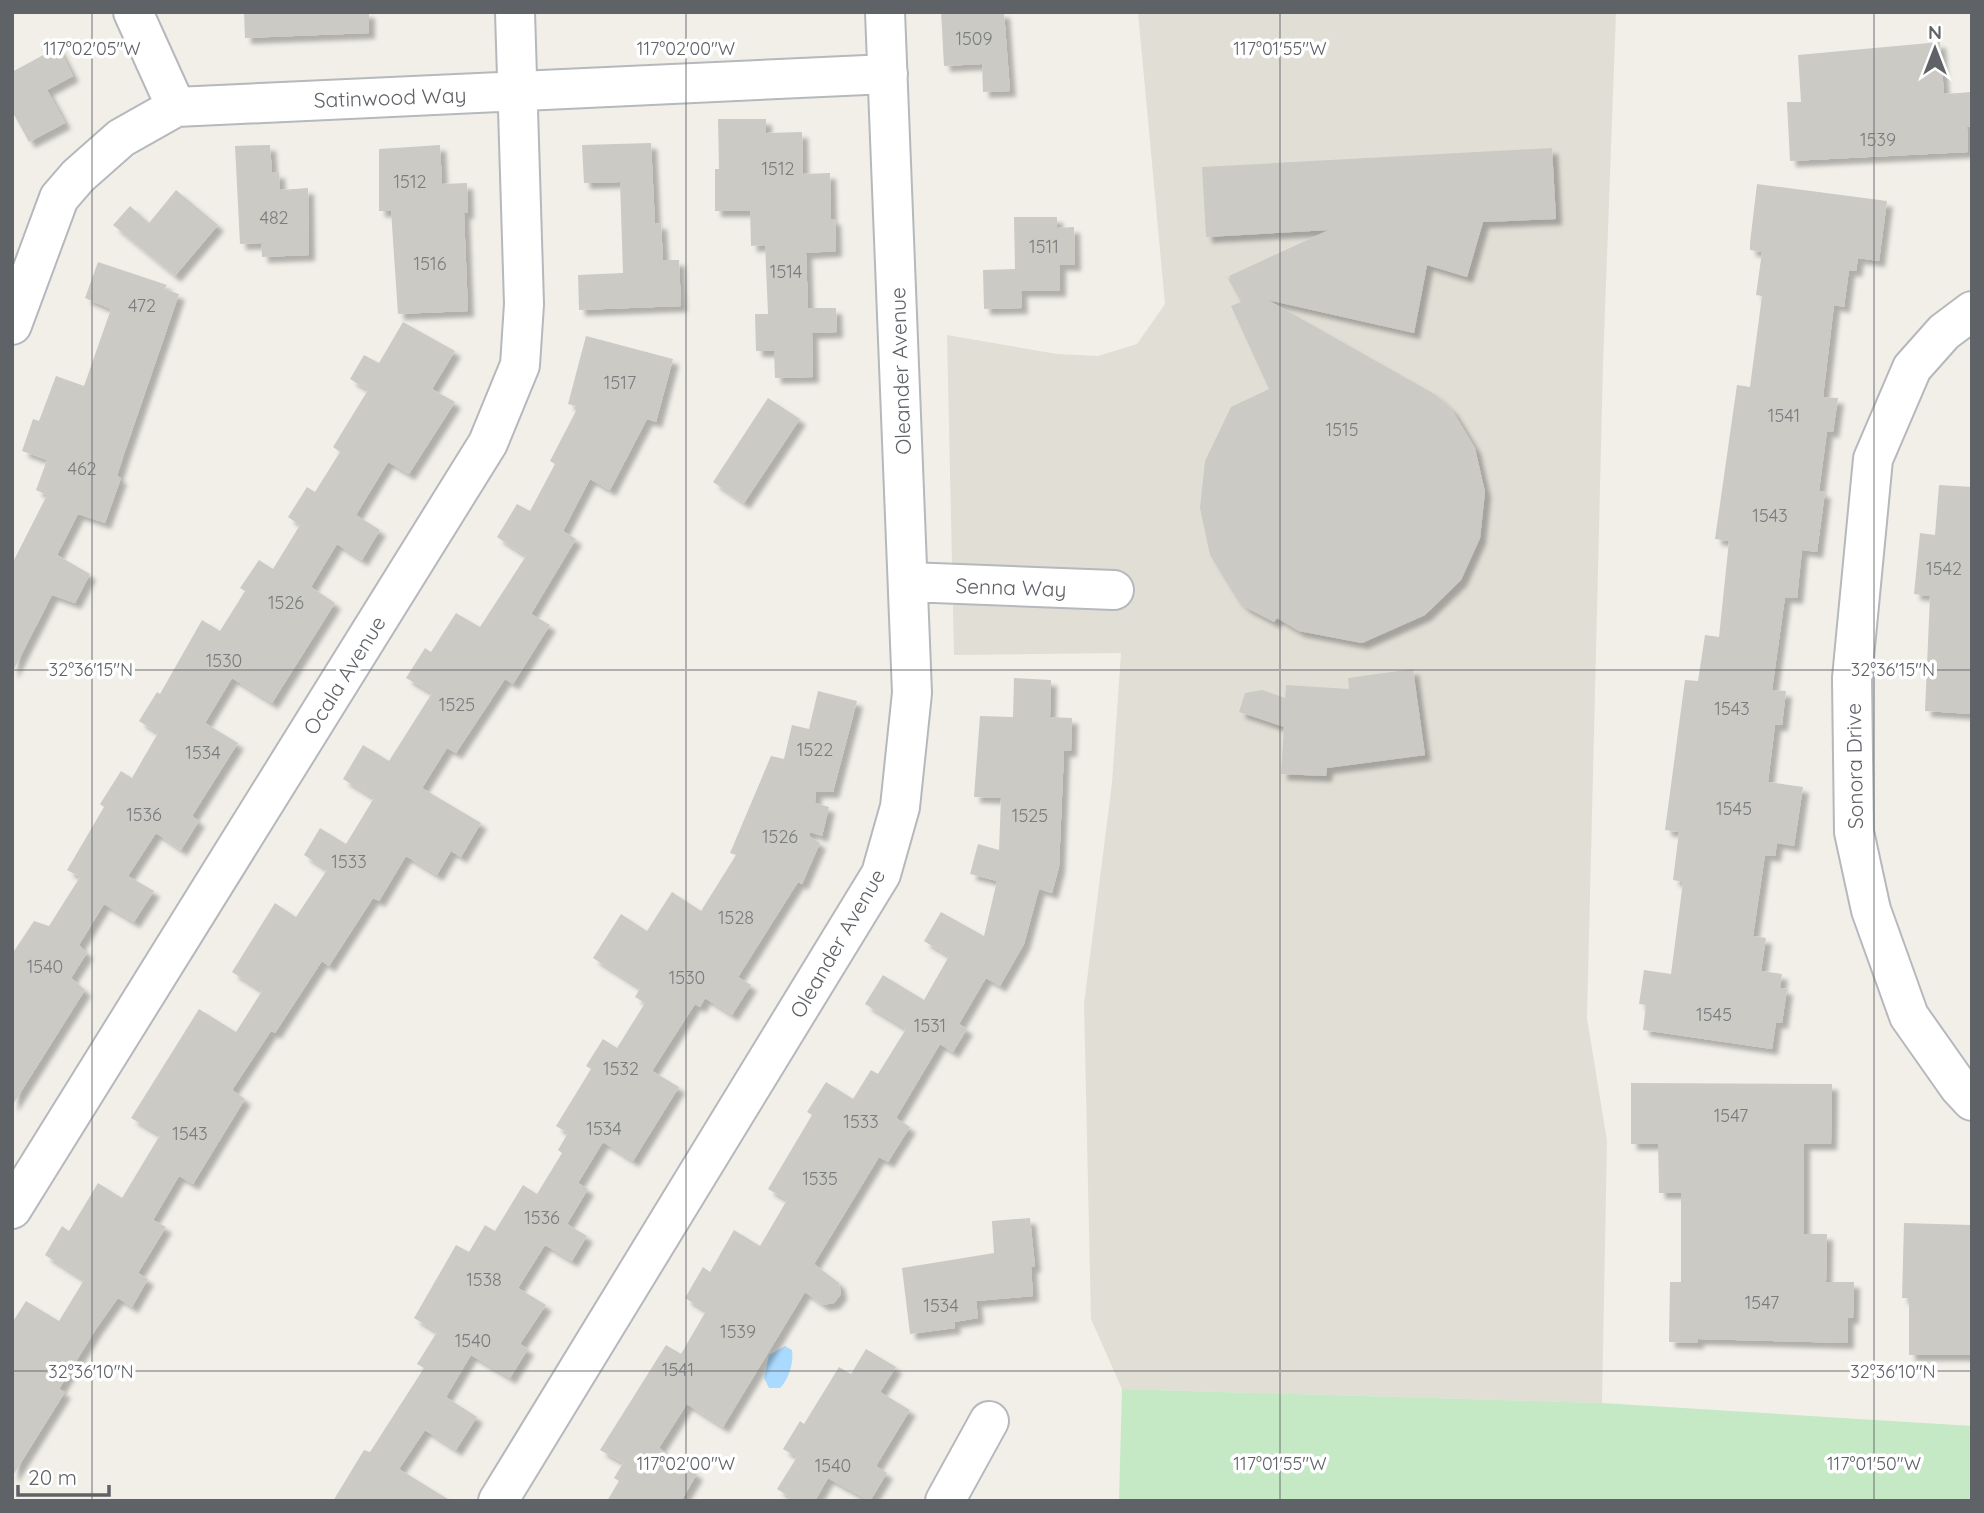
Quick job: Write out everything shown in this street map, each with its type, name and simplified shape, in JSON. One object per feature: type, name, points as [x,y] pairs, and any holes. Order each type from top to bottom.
[{"type":"street","points":[[133,12],[176,107]]},
{"type":"street","name":"Ocala Avenue","points":[[12,1209],[488,443],[520,365],[524,304],[515,12]]},
{"type":"street","name":"Oleander Avenue","points":[[502,1499],[881,874],[900,807],[912,694],[885,12]]},
{"type":"street","name":"Satinwood Way","points":[[12,325],[59,198],[78,176],[121,138],[176,107],[888,74]]},
{"type":"street","name":"Sonora Drive","points":[[1972,312],[1944,332],[1912,368],[1873,459],[1852,678],[1854,832],[1871,910],[1909,1016],[1959,1087],[1972,1101]]},
{"type":"street","name":"Senna Way","points":[[908,582],[1114,590]]},
{"type":"street","points":[[945,1501],[989,1421]]},
{"type":"shaded area","points":[[1138,12],[1616,12],[1603,365],[1587,1018],[1607,1141],[1602,1403],[1122,1389],[1091,1319],[1084,1004],[1112,783],[1121,653],[954,655],[947,335],[1057,354],[1098,356],[1137,344],[1165,304]]},
{"type":"green space","points":[[1122,1389],[1602,1403],[1972,1426],[1972,1501],[1119,1501]]},
{"type":"water","points":[[785,1346],[792,1350],[790,1370],[780,1388],[769,1388],[764,1378],[769,1355]]},
{"type":"building","points":[[244,12],[369,12],[369,33],[245,38]]},
{"type":"building","points":[[941,12],[1004,12],[1010,91],[983,92],[982,64],[944,66]]},
{"type":"building","points":[[1940,42],[1944,94],[1972,92],[1972,126],[1967,127],[1968,152],[1790,161],[1787,102],[1801,102],[1798,55]]},
{"type":"building","points":[[58,47],[73,76],[47,90],[65,123],[29,142],[12,111],[12,72]]},
{"type":"building","points":[[718,119],[766,119],[766,133],[802,132],[803,174],[830,173],[831,219],[835,219],[836,251],[806,253],[808,308],[836,308],[837,332],[812,333],[813,377],[775,378],[774,351],[756,351],[755,314],[768,314],[765,245],[751,246],[750,211],[715,211],[715,169],[719,169]]},
{"type":"building","points":[[651,143],[655,224],[661,223],[663,260],[679,260],[681,306],[579,310],[578,275],[623,273],[620,182],[584,183],[582,145]]},
{"type":"building","points":[[270,145],[272,173],[279,172],[280,190],[308,188],[309,255],[262,257],[261,243],[240,244],[235,146]]},
{"type":"building","points":[[440,145],[442,184],[467,183],[468,213],[464,213],[468,311],[398,314],[391,211],[379,211],[379,149]]},
{"type":"building","points":[[1552,148],[1556,219],[1483,222],[1467,277],[1427,265],[1414,333],[1268,300],[1436,395],[1452,410],[1475,448],[1485,492],[1480,538],[1461,580],[1425,615],[1362,643],[1299,631],[1277,618],[1274,622],[1245,607],[1236,598],[1210,555],[1200,508],[1205,461],[1231,407],[1269,389],[1231,306],[1241,302],[1227,277],[1230,279],[1229,276],[1329,230],[1206,237],[1202,167]]},
{"type":"building","points":[[1757,184],[1887,201],[1879,261],[1858,258],[1856,271],[1849,270],[1844,307],[1834,305],[1823,397],[1838,398],[1833,432],[1827,431],[1819,491],[1825,492],[1817,552],[1802,550],[1797,598],[1785,597],[1772,690],[1786,691],[1782,725],[1775,725],[1768,782],[1803,787],[1794,846],[1777,843],[1775,856],[1765,855],[1753,936],[1766,938],[1761,971],[1782,974],[1780,988],[1787,989],[1782,1023],[1776,1022],[1772,1049],[1643,1030],[1646,1005],[1639,1004],[1644,970],[1671,974],[1683,882],[1673,880],[1679,832],[1665,830],[1685,680],[1698,681],[1705,635],[1719,637],[1729,541],[1715,539],[1737,385],[1750,387],[1762,296],[1756,295],[1762,252],[1750,250]]},
{"type":"building","points":[[176,190],[218,225],[175,276],[113,225],[130,206],[149,223]]},
{"type":"building","points":[[1014,217],[1057,217],[1057,228],[1074,227],[1075,265],[1060,265],[1060,291],[1021,291],[1022,308],[984,309],[983,270],[1015,269]]},
{"type":"building","points":[[98,262],[167,285],[164,289],[179,294],[124,454],[117,476],[121,478],[105,523],[78,514],[57,555],[90,574],[75,603],[52,595],[12,673],[12,564],[47,495],[36,490],[47,460],[22,451],[33,419],[39,421],[56,376],[84,386],[111,309],[85,298]]},
{"type":"building","points":[[403,322],[455,351],[432,389],[455,402],[409,474],[388,462],[356,515],[380,530],[362,560],[337,544],[311,587],[335,603],[272,703],[232,678],[205,723],[238,743],[192,816],[199,821],[181,850],[156,833],[128,876],[154,891],[134,922],[104,904],[79,945],[87,953],[71,978],[85,990],[12,1106],[12,954],[34,921],[49,926],[80,877],[67,870],[104,807],[100,804],[121,771],[132,778],[158,733],[139,721],[157,692],[160,694],[202,620],[220,631],[245,591],[240,588],[259,560],[273,569],[300,525],[288,517],[307,487],[315,492],[340,452],[333,447],[368,390],[350,379],[364,355],[379,363]]},
{"type":"building","points":[[586,336],[673,359],[656,422],[647,419],[610,490],[590,479],[563,531],[576,539],[531,614],[550,625],[513,684],[505,679],[456,753],[447,748],[422,788],[481,823],[461,857],[451,851],[437,875],[406,856],[379,901],[373,898],[329,966],[322,961],[275,1033],[271,1031],[232,1090],[245,1099],[193,1184],[179,1176],[153,1220],[166,1227],[138,1273],[148,1279],[132,1307],[118,1298],[96,1329],[59,1389],[65,1392],[12,1477],[12,1323],[26,1301],[59,1321],[84,1280],[45,1255],[62,1226],[69,1231],[98,1183],[122,1198],[160,1135],[131,1118],[199,1009],[236,1032],[262,991],[232,972],[275,903],[296,917],[327,870],[304,855],[320,828],[346,844],[374,798],[343,779],[363,745],[389,761],[432,693],[406,678],[425,648],[431,652],[456,613],[480,627],[526,556],[497,537],[517,504],[530,511],[555,464],[550,461],[578,407],[568,404]]},
{"type":"building","points":[[768,398],[800,419],[744,503],[713,482]]},
{"type":"building","points":[[1939,485],[1972,487],[1972,714],[1925,711],[1930,596],[1914,594],[1920,533],[1935,535]]},
{"type":"building","points":[[1413,669],[1425,755],[1327,768],[1326,776],[1281,774],[1284,727],[1239,712],[1245,693],[1262,690],[1285,698],[1286,685],[1349,689],[1348,678]]},
{"type":"building","points":[[1014,678],[1051,680],[1050,717],[1072,718],[1071,751],[1064,751],[1059,867],[1052,893],[1039,889],[1024,944],[1000,986],[986,978],[959,1024],[967,1029],[953,1052],[940,1044],[896,1118],[910,1127],[888,1162],[879,1157],[814,1264],[839,1283],[841,1294],[834,1303],[823,1305],[805,1292],[723,1427],[687,1404],[659,1448],[697,1474],[681,1501],[607,1501],[619,1481],[614,1478],[623,1463],[600,1450],[666,1345],[681,1354],[706,1311],[685,1298],[703,1267],[710,1272],[734,1230],[760,1246],[787,1200],[768,1189],[812,1115],[807,1112],[826,1082],[853,1099],[871,1070],[878,1074],[906,1029],[865,1004],[883,975],[924,1000],[949,956],[924,941],[941,912],[984,936],[997,881],[970,874],[978,844],[999,850],[1001,798],[974,797],[980,716],[1013,717]]},
{"type":"building","points":[[818,691],[857,701],[833,792],[816,792],[815,803],[829,807],[822,836],[810,832],[809,836],[820,843],[802,884],[798,882],[738,977],[751,985],[732,1015],[705,998],[700,1007],[695,1004],[652,1071],[679,1087],[633,1161],[603,1142],[578,1183],[588,1189],[567,1224],[587,1236],[572,1261],[545,1245],[518,1288],[546,1305],[520,1344],[528,1349],[510,1378],[471,1355],[446,1397],[477,1417],[456,1450],[425,1430],[399,1469],[451,1501],[333,1501],[364,1450],[370,1452],[424,1368],[417,1364],[437,1332],[414,1318],[456,1245],[469,1252],[485,1225],[495,1231],[523,1185],[537,1194],[562,1153],[558,1150],[568,1133],[556,1126],[591,1069],[586,1066],[603,1039],[617,1048],[645,1003],[635,997],[640,988],[593,958],[621,914],[647,931],[672,892],[701,911],[736,855],[730,853],[771,756],[784,759],[792,725],[809,729]]},
{"type":"building","points":[[1631,1083],[1832,1084],[1831,1144],[1804,1144],[1804,1234],[1827,1234],[1826,1282],[1854,1282],[1853,1318],[1848,1318],[1848,1343],[1698,1339],[1698,1343],[1669,1342],[1670,1282],[1681,1282],[1681,1193],[1659,1193],[1658,1144],[1631,1144]]},
{"type":"building","points":[[1030,1218],[1035,1266],[1031,1267],[1033,1296],[976,1301],[978,1318],[954,1322],[955,1328],[910,1334],[902,1268],[994,1253],[992,1221]]},
{"type":"building","points":[[1904,1223],[1972,1225],[1972,1355],[1909,1355],[1909,1298],[1902,1298]]},
{"type":"building","points":[[866,1349],[896,1367],[880,1392],[910,1410],[876,1466],[887,1473],[870,1501],[828,1478],[815,1501],[796,1501],[777,1489],[797,1457],[783,1449],[800,1421],[804,1424],[839,1367],[851,1374]]}]
